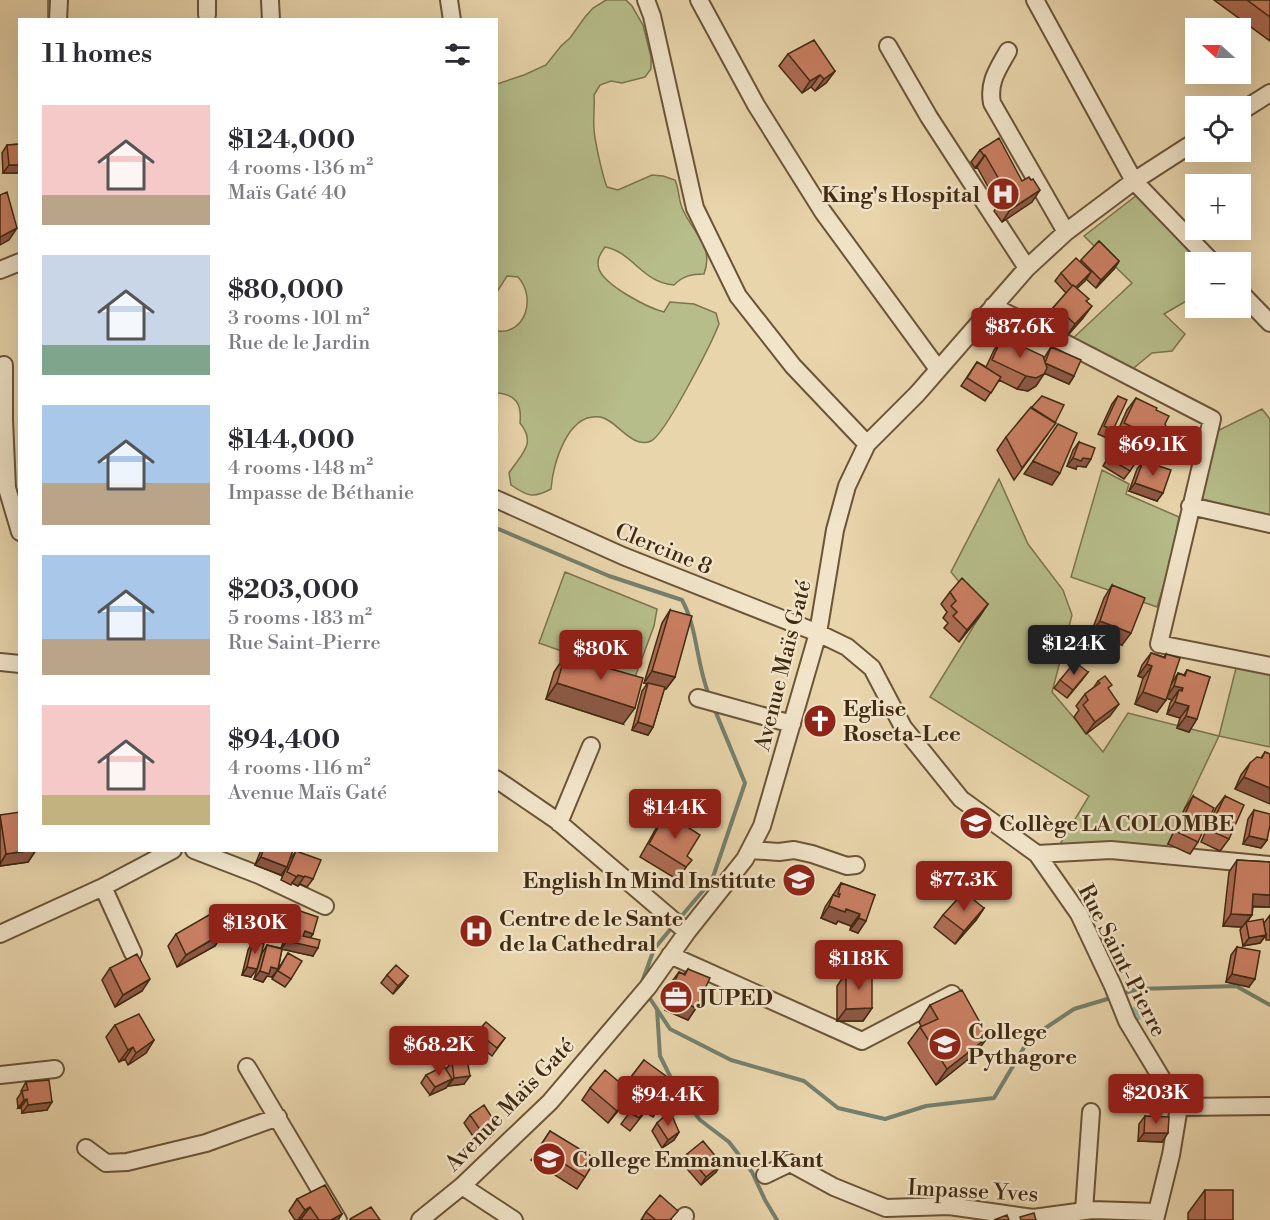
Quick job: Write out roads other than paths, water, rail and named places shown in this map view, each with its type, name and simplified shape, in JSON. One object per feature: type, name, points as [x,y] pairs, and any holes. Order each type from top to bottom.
[{"type":"street","points":[[58,18],[59,0]]},
{"type":"street","points":[[270,0],[271,18]]},
{"type":"street","points":[[449,0],[452,18]]},
{"type":"street","points":[[646,0],[652,16],[695,208],[738,296],[793,366],[867,444]]},
{"type":"street","points":[[699,0],[756,105],[823,212],[938,369]]},
{"type":"street","points":[[1035,0],[1134,181],[1202,252]]},
{"type":"street","points":[[888,46],[929,117],[1027,268]]},
{"type":"street","points":[[1008,51],[992,80],[990,91],[992,103],[1066,232]]},
{"type":"street","points":[[1251,105],[1270,93]]},
{"type":"street","name":"Avenue Maïs Gaté","points":[[420,1220],[462,1186],[550,1102],[644,991],[670,955],[684,930],[745,859],[762,826],[818,633],[835,530],[847,486],[867,444],[917,394],[1027,268],[1066,232],[1134,181],[1185,148]]},
{"type":"street","points":[[0,270],[18,263]]},
{"type":"street","points":[[1251,303],[1270,323]]},
{"type":"street","points":[[993,306],[1212,419],[1159,644],[1270,666]]},
{"type":"street","points":[[4,365],[7,488],[18,525]]},
{"type":"street","name":"Clercine 8","points":[[498,500],[623,556],[818,633]]},
{"type":"street","points":[[1190,507],[1270,524]]},
{"type":"street","name":"Rue Saint-Pierre","points":[[818,633],[847,647],[872,668],[903,727],[961,799],[1037,854],[1079,914],[1120,1006],[1179,1107]]},
{"type":"street","points":[[0,662],[18,664]]},
{"type":"street","points":[[698,698],[792,724]]},
{"type":"street","points":[[559,823],[591,746]]},
{"type":"street","points":[[498,780],[559,823],[684,930]]},
{"type":"street","points":[[750,850],[779,852],[794,850],[847,866],[856,865]]},
{"type":"street","points":[[1037,854],[1111,850],[1270,865]]},
{"type":"street","points":[[0,934],[103,887],[169,852]]},
{"type":"street","points":[[199,852],[259,875],[325,906]]},
{"type":"street","points":[[103,887],[134,953]]},
{"type":"street","points":[[670,955],[862,1041],[952,994],[972,1032]]},
{"type":"street","points":[[247,1067],[338,1220]]},
{"type":"street","points":[[0,1075],[55,1069]]},
{"type":"street","points":[[1155,1216],[1171,1155],[1179,1107],[1270,1106]]},
{"type":"street","points":[[1084,1211],[1091,1112]]},
{"type":"street","points":[[86,1148],[106,1163],[127,1162],[206,1143],[278,1117]]},
{"type":"street","name":"Impasse Yves","points":[[765,1175],[790,1163],[834,1187],[886,1208],[949,1206],[1033,1218],[1084,1211],[1155,1216]]},
{"type":"street","points":[[462,1186],[514,1220]]},
{"type":"waterway","points":[[49,0],[49,18]]},
{"type":"waterway","points":[[498,529],[609,576],[682,600],[691,623],[709,695]]},
{"type":"waterway","points":[[679,919],[712,880],[745,783],[714,708]]},
{"type":"waterway","points":[[641,985],[654,949],[674,925]]},
{"type":"waterway","points":[[1121,994],[1138,989],[1236,986],[1270,1005]]},
{"type":"waterway","points":[[647,994],[670,1029],[731,1060],[804,1081],[838,1108],[885,1119],[926,1106],[994,1098],[1029,1039],[1074,1009],[1114,997]]},
{"type":"waterway","points":[[657,1009],[660,1056],[678,1092],[700,1120],[729,1142],[752,1172],[777,1220]]},
{"type":"waterway","points":[[1130,1018],[1142,1010]]},
{"type":"place","name":"King's Hospital","points":[[1003,194]]},
{"type":"place","name":"Eglise Roseta-Lee","points":[[820,721]]},
{"type":"place","name":"Collège LA COLOMBE","points":[[976,823]]},
{"type":"place","name":"English In Mind Institute","points":[[799,880]]},
{"type":"place","name":"Centre de le Sante de la Cathedral","points":[[476,931]]},
{"type":"place","name":"JUPED","points":[[676,997]]},
{"type":"place","name":"College Pythagore","points":[[945,1044]]},
{"type":"place","name":"College Emmanuel Kant","points":[[549,1159]]}]
